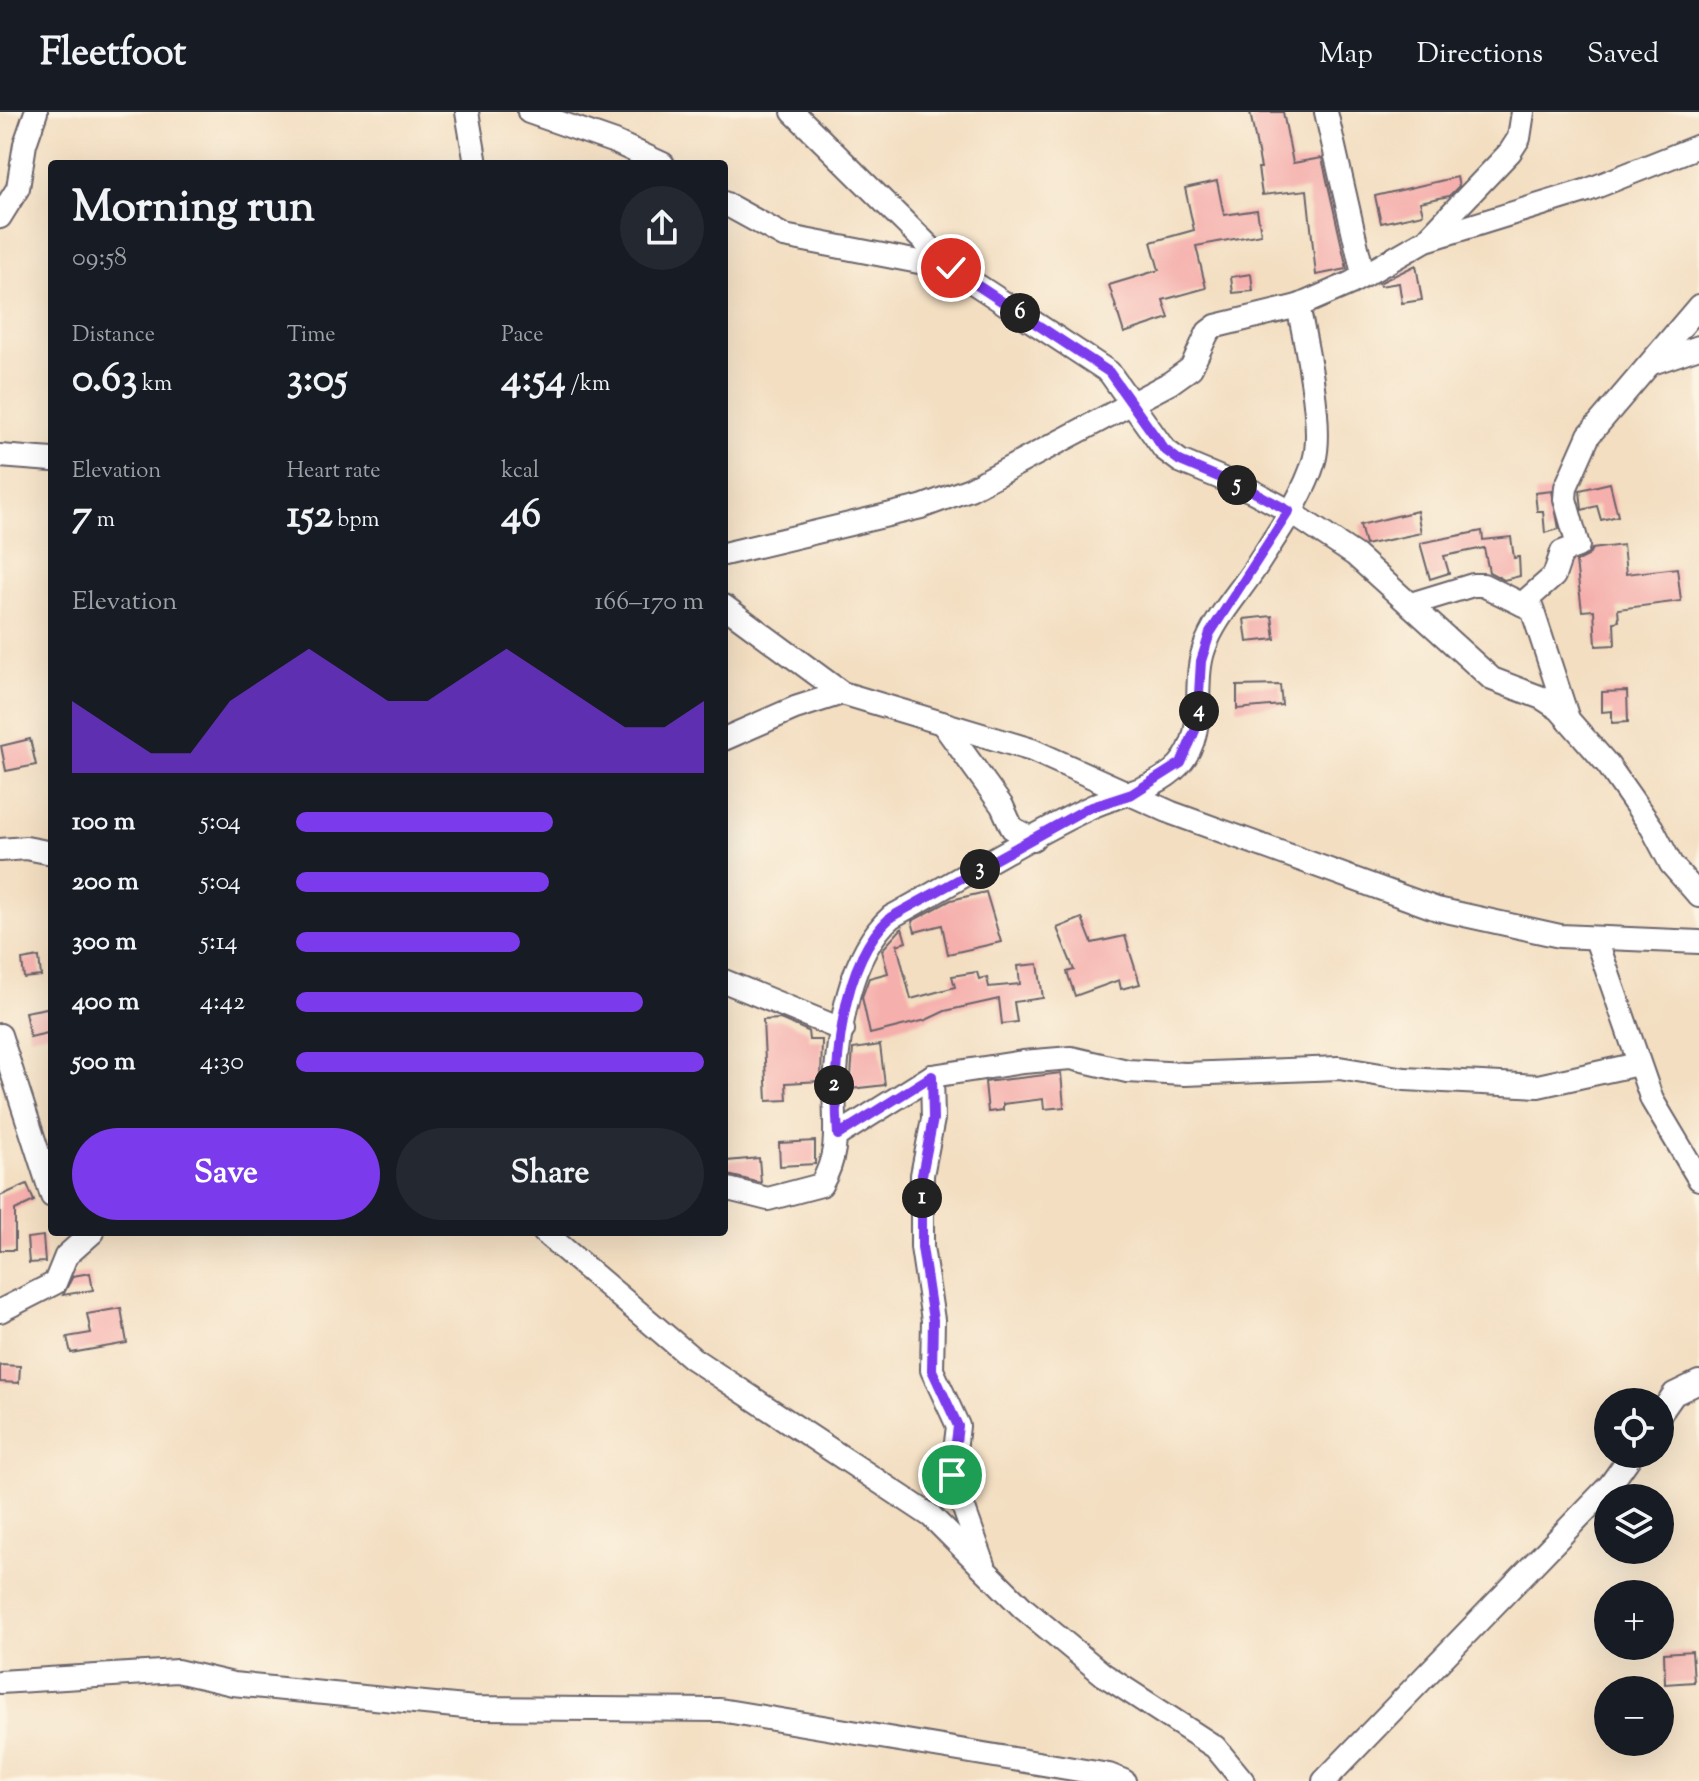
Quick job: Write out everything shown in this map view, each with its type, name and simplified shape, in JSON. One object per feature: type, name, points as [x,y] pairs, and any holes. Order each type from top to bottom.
[{"type":"street","points":[[0,217],[18,188],[23,153],[36,112]]},
{"type":"street","points":[[467,112],[475,160]]},
{"type":"street","points":[[529,112],[615,142],[654,160]]},
{"type":"street","points":[[793,112],[951,268],[1109,372],[1164,449],[1180,461],[1254,492],[1289,511],[1355,555],[1492,679],[1542,698],[1569,721],[1608,765],[1652,828],[1671,864],[1699,896]]},
{"type":"street","points":[[1326,112],[1363,274]]},
{"type":"street","points":[[1426,240],[1510,152],[1519,138],[1523,112]]},
{"type":"street","points":[[728,553],[921,507],[970,489],[1134,404],[1191,368],[1208,332],[1216,326],[1298,306],[1351,283],[1426,240],[1588,190],[1699,146]]},
{"type":"street","points":[[728,205],[784,236],[951,268]]},
{"type":"street","points":[[728,1189],[768,1199],[813,1189],[825,1179],[838,1135],[834,1086],[843,1030],[857,968],[879,928],[891,917],[1086,809],[1132,794],[1173,771],[1187,753],[1200,701],[1201,661],[1210,633],[1306,482],[1318,441],[1298,306]]},
{"type":"street","points":[[1522,604],[1554,576],[1562,552],[1578,546],[1565,499],[1570,476],[1589,435],[1699,306]]},
{"type":"street","points":[[1652,363],[1699,347]]},
{"type":"street","points":[[0,456],[48,460]]},
{"type":"street","points":[[1411,604],[1473,585],[1483,585],[1532,609],[1569,721]]},
{"type":"street","points":[[728,609],[842,693],[1065,762],[1244,841],[1437,909],[1510,927],[1596,939],[1699,942]]},
{"type":"street","points":[[728,737],[795,708],[842,693]]},
{"type":"street","points":[[942,723],[995,796],[1012,828],[1033,839]]},
{"type":"street","points":[[1005,856],[1012,828]]},
{"type":"street","points":[[0,850],[26,848],[48,852]]},
{"type":"street","points":[[1596,939],[1638,1064],[1664,1125],[1699,1179]]},
{"type":"street","points":[[728,983],[843,1030]]},
{"type":"street","points":[[0,1035],[48,1184]]},
{"type":"street","points":[[838,1135],[932,1076],[1071,1058],[1127,1071],[1220,1073],[1278,1067],[1339,1068],[1405,1079],[1538,1086],[1638,1064]]},
{"type":"street","points":[[932,1076],[933,1119],[922,1175],[922,1247],[933,1320],[932,1370],[958,1426],[952,1475],[987,1572]]},
{"type":"street","points":[[27,1114],[48,1117]]},
{"type":"street","points":[[37,1151],[48,1134]]},
{"type":"street","points":[[549,1236],[692,1358],[931,1516],[1023,1608],[1104,1675],[1215,1747],[1243,1781]]},
{"type":"street","points":[[0,1311],[55,1283],[68,1241]]},
{"type":"street","points":[[1674,1394],[1699,1382]]},
{"type":"street","points":[[1324,1781],[1610,1485],[1622,1468]]},
{"type":"street","points":[[0,1682],[177,1671],[233,1684],[475,1708],[720,1710],[969,1750],[1109,1775],[1124,1781]]},
{"type":"building","points":[[1250,112],[1283,112],[1293,163],[1322,158],[1347,269],[1316,275],[1307,190],[1262,195],[1258,168],[1261,168]]},
{"type":"building","points":[[1457,177],[1459,186],[1449,196],[1420,202],[1423,214],[1381,223],[1375,196]]},
{"type":"building","points":[[1217,181],[1224,215],[1257,210],[1261,234],[1196,246],[1206,288],[1163,300],[1169,318],[1124,333],[1109,285],[1159,270],[1151,242],[1194,230],[1185,188]]},
{"type":"building","points":[[1416,265],[1422,300],[1402,303],[1399,283],[1380,286],[1379,283]]},
{"type":"building","points":[[1251,274],[1253,291],[1233,293],[1231,277]]},
{"type":"building","points":[[1610,483],[1618,516],[1601,520],[1597,506],[1582,510],[1580,490]]},
{"type":"building","points":[[1552,491],[1559,529],[1545,533],[1543,511],[1537,511],[1535,493]]},
{"type":"building","points":[[1417,511],[1421,533],[1365,545],[1360,525]]},
{"type":"building","points":[[1482,531],[1483,540],[1511,537],[1514,558],[1519,557],[1520,576],[1504,580],[1489,572],[1484,548],[1444,556],[1449,573],[1430,579],[1420,543]]},
{"type":"building","points":[[1623,545],[1626,574],[1677,568],[1681,601],[1618,609],[1619,621],[1614,622],[1615,645],[1596,646],[1594,610],[1582,611],[1576,562],[1588,556],[1592,549]]},
{"type":"building","points":[[1272,616],[1275,639],[1247,642],[1244,619]]},
{"type":"building","points":[[1280,685],[1282,705],[1237,709],[1237,686]]},
{"type":"building","points":[[1627,691],[1628,722],[1612,723],[1612,711],[1602,712],[1602,692]]},
{"type":"building","points":[[30,739],[36,765],[6,771],[1,746]]},
{"type":"building","points":[[986,892],[1001,942],[948,954],[942,925],[915,932],[912,921],[951,900]]},
{"type":"building","points":[[1082,918],[1092,943],[1125,936],[1140,984],[1121,989],[1119,980],[1075,996],[1067,972],[1074,970],[1057,928]]},
{"type":"building","points":[[902,928],[906,942],[897,945],[911,999],[955,987],[952,976],[977,972],[979,979],[987,977],[989,987],[1020,984],[1018,966],[1038,964],[1043,998],[1014,1002],[1017,1022],[1002,1024],[999,999],[945,1011],[926,1020],[870,1034],[862,997],[869,978],[888,973],[882,950]]},
{"type":"building","points":[[39,957],[41,976],[24,978],[22,960]]},
{"type":"building","points":[[48,1008],[48,1033],[30,1037],[25,1012]]},
{"type":"building","points":[[780,1019],[808,1031],[809,1040],[822,1040],[821,1081],[786,1083],[787,1100],[767,1101],[763,1020]]},
{"type":"building","points":[[880,1045],[885,1085],[850,1089],[853,1049]]},
{"type":"building","points":[[1061,1073],[1064,1107],[1044,1109],[1043,1099],[1003,1104],[1003,1110],[988,1112],[985,1082]]},
{"type":"building","points":[[815,1141],[815,1164],[780,1166],[779,1143]]},
{"type":"building","points":[[759,1158],[761,1183],[728,1175],[728,1161]]},
{"type":"building","points":[[27,1184],[34,1201],[15,1210],[15,1250],[0,1250],[0,1196]]},
{"type":"building","points":[[43,1236],[45,1262],[29,1263],[27,1238]]},
{"type":"building","points":[[90,1273],[93,1290],[63,1295],[73,1276]]},
{"type":"building","points":[[121,1308],[127,1343],[71,1353],[67,1337],[91,1333],[87,1314]]},
{"type":"building","points":[[0,1365],[20,1366],[19,1383],[0,1382]]},
{"type":"building","points":[[1692,1651],[1694,1682],[1674,1683],[1674,1676],[1665,1676],[1664,1660],[1674,1660],[1674,1652]]},
{"type":"route","points":[[951,268],[1109,372],[1164,449],[1180,461],[1254,492],[1289,511],[1258,565],[1210,633],[1201,661],[1197,726],[1181,763],[1173,771],[1132,794],[1086,809],[891,917],[872,936],[857,968],[834,1086],[838,1135],[932,1076],[933,1119],[922,1175],[922,1247],[933,1320],[932,1370],[958,1426],[952,1475]]}]
